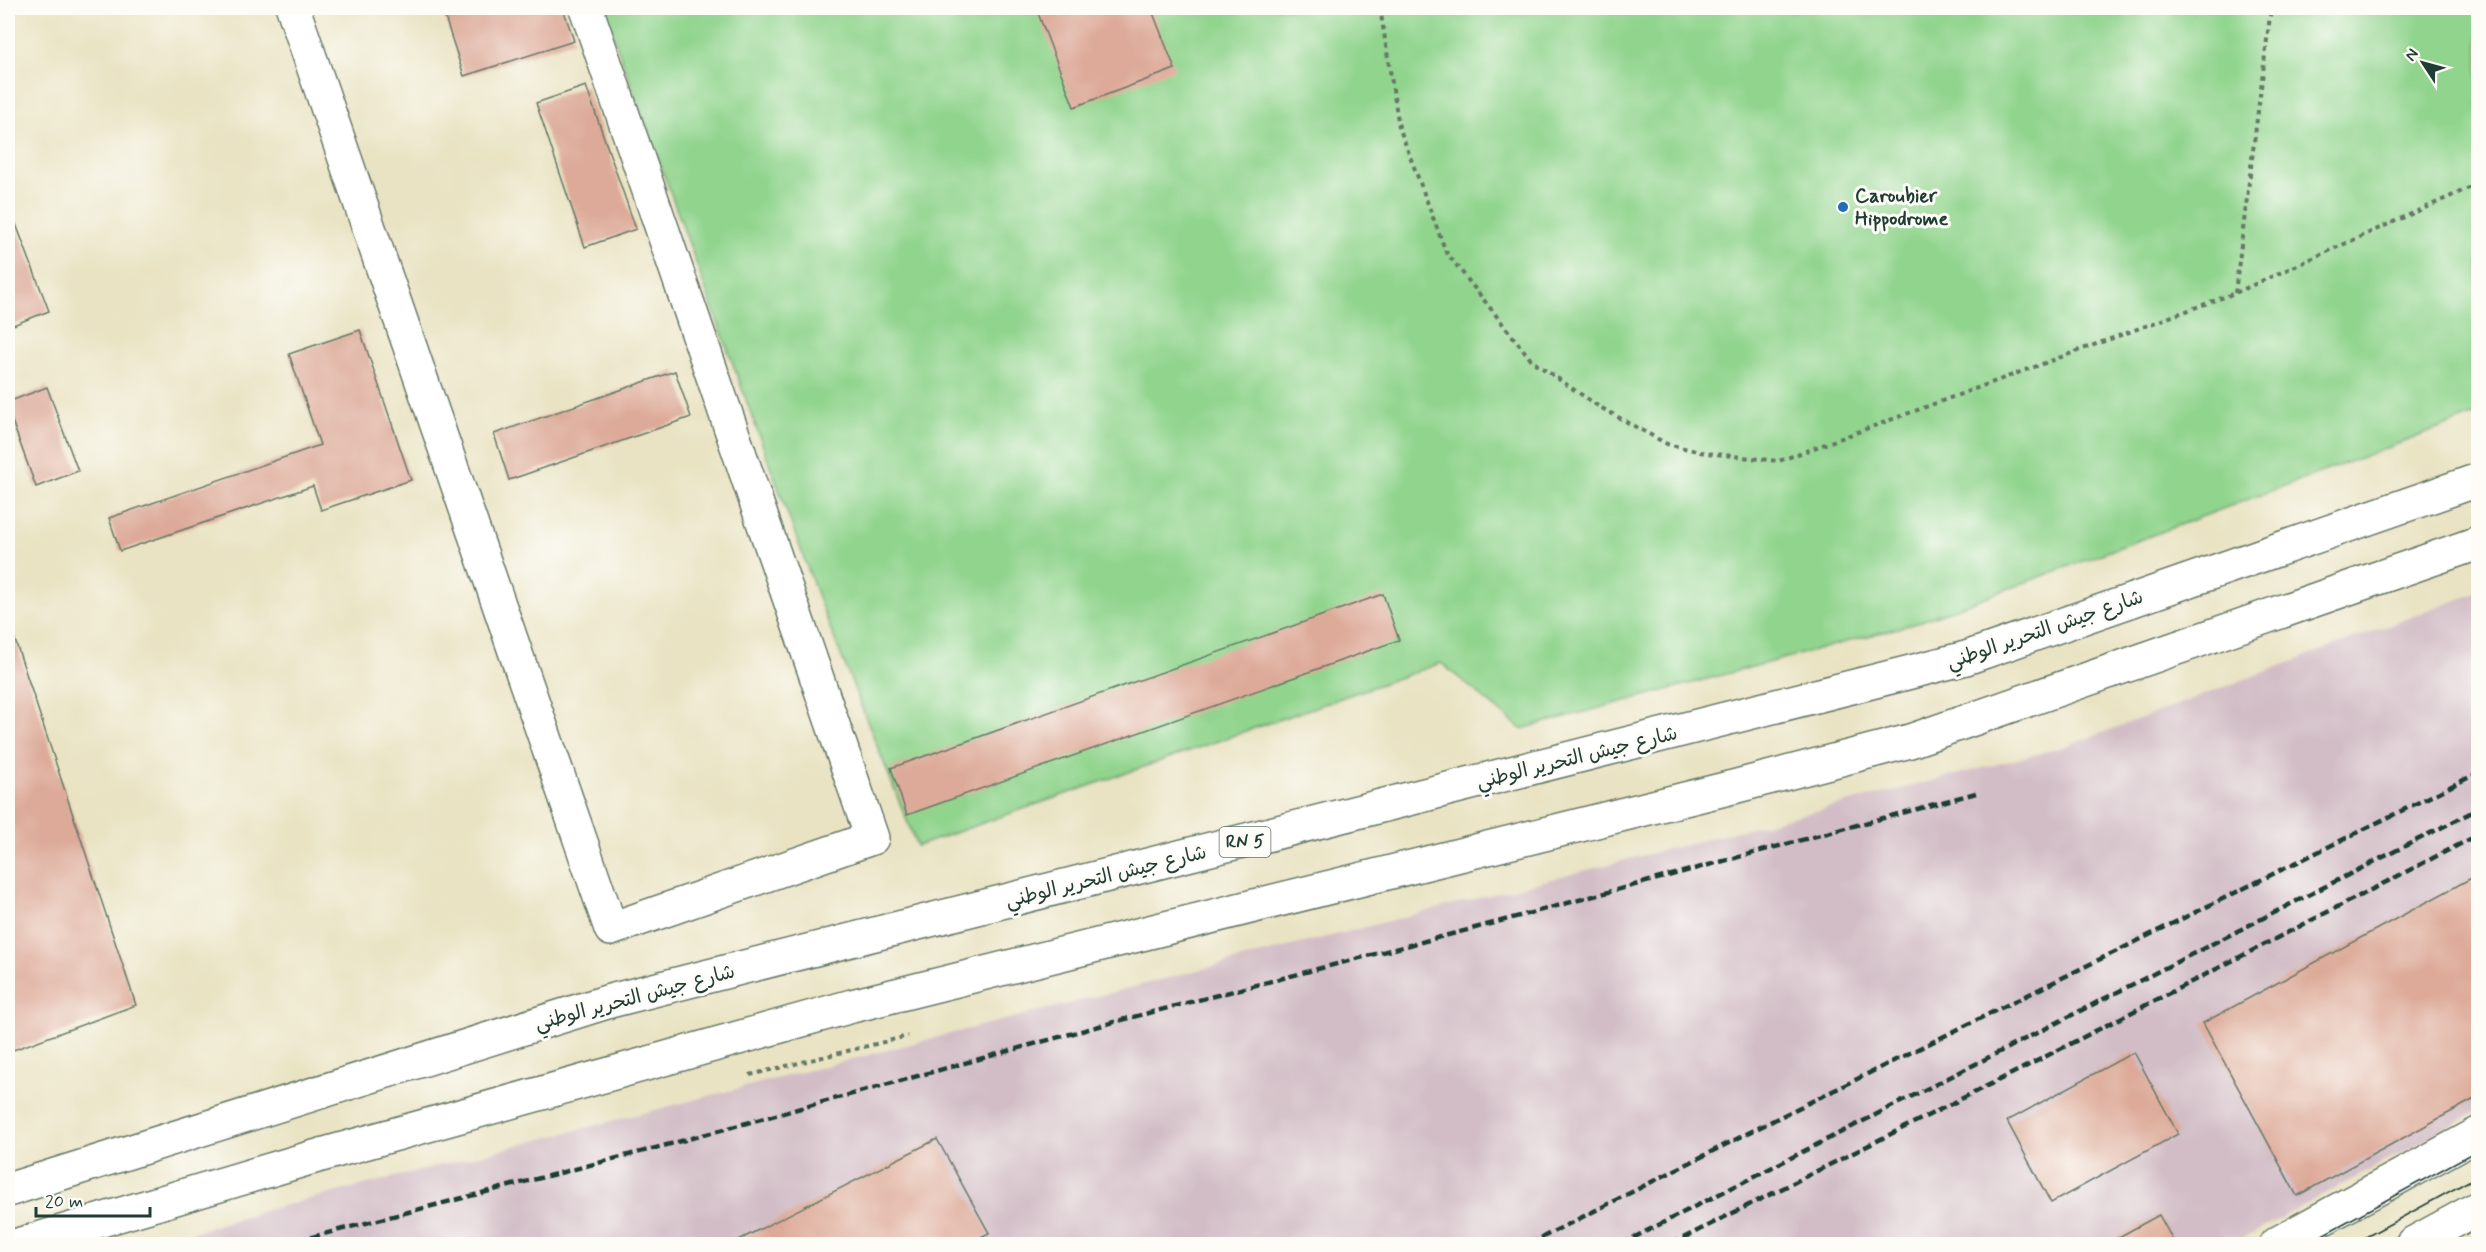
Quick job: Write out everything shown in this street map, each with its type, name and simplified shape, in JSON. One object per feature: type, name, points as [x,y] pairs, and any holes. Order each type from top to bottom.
[{"type":"main road","points":[[293,8],[611,930],[872,838],[586,8]]},
{"type":"main road","name":"شارع جيش التحرير الوطني","points":[[8,1190],[610,1001],[1966,658],[2478,480]]},
{"type":"main road","points":[[21,1245],[307,1159],[852,1006],[1910,741],[2478,543]]},
{"type":"main road","points":[[2287,1242],[2478,1134]]},
{"type":"main road","points":[[2412,1245],[2478,1208]]},
{"type":"path","points":[[1380,8],[1400,127],[1446,252],[1532,361],[1598,406],[1667,444],[1705,453],[1779,461],[2235,293],[2478,184]]},
{"type":"path","points":[[2235,293],[2271,8]]},
{"type":"shaded area","points":[[2478,592],[2478,1111],[2233,1244],[154,1244],[263,1211],[2064,747]]},
{"type":"green space","name":"Caroubier Hippodrome","points":[[603,8],[2478,8],[2478,414],[1913,624],[1521,729],[1441,663],[917,846],[821,605]]},
{"type":"building","points":[[442,8],[563,8],[574,41],[464,76]]},
{"type":"building","points":[[1036,8],[1151,8],[1175,69],[1074,107]]},
{"type":"building","points":[[586,86],[636,229],[585,247],[536,103]]},
{"type":"building","points":[[8,203],[49,311],[8,327]]},
{"type":"building","points":[[360,330],[411,480],[321,510],[313,486],[120,551],[109,518],[320,445],[289,354]]},
{"type":"building","points":[[675,371],[691,417],[509,480],[494,434]]},
{"type":"building","points":[[47,387],[78,471],[36,487],[8,410],[8,402]]},
{"type":"building","points":[[1383,594],[1399,640],[907,815],[891,768]]},
{"type":"building","points":[[8,619],[136,1005],[8,1052]]},
{"type":"building","points":[[2477,875],[2478,1097],[2297,1196],[2203,1023]]},
{"type":"building","points":[[2134,1052],[2178,1134],[2051,1203],[2007,1121]]},
{"type":"building","points":[[937,1139],[989,1233],[966,1244],[731,1244]]},
{"type":"building","points":[[2159,1215],[2175,1244],[2106,1244]]},
{"type":"tram line","points":[[2306,1244],[2478,1150]]},
{"type":"tram line","points":[[2353,1244],[2478,1176]]},
{"type":"railway","points":[[1529,1244],[1784,1115],[2478,773]]},
{"type":"railway","points":[[285,1244],[652,1149],[1114,1022],[1475,928],[1976,793]]},
{"type":"railway","points":[[1621,1244],[2478,809]]},
{"type":"railway","points":[[1671,1244],[2025,1067],[2478,835]]},
{"type":"place","name":"Caroubier Hippodrome","points":[[1843,207]]}]
